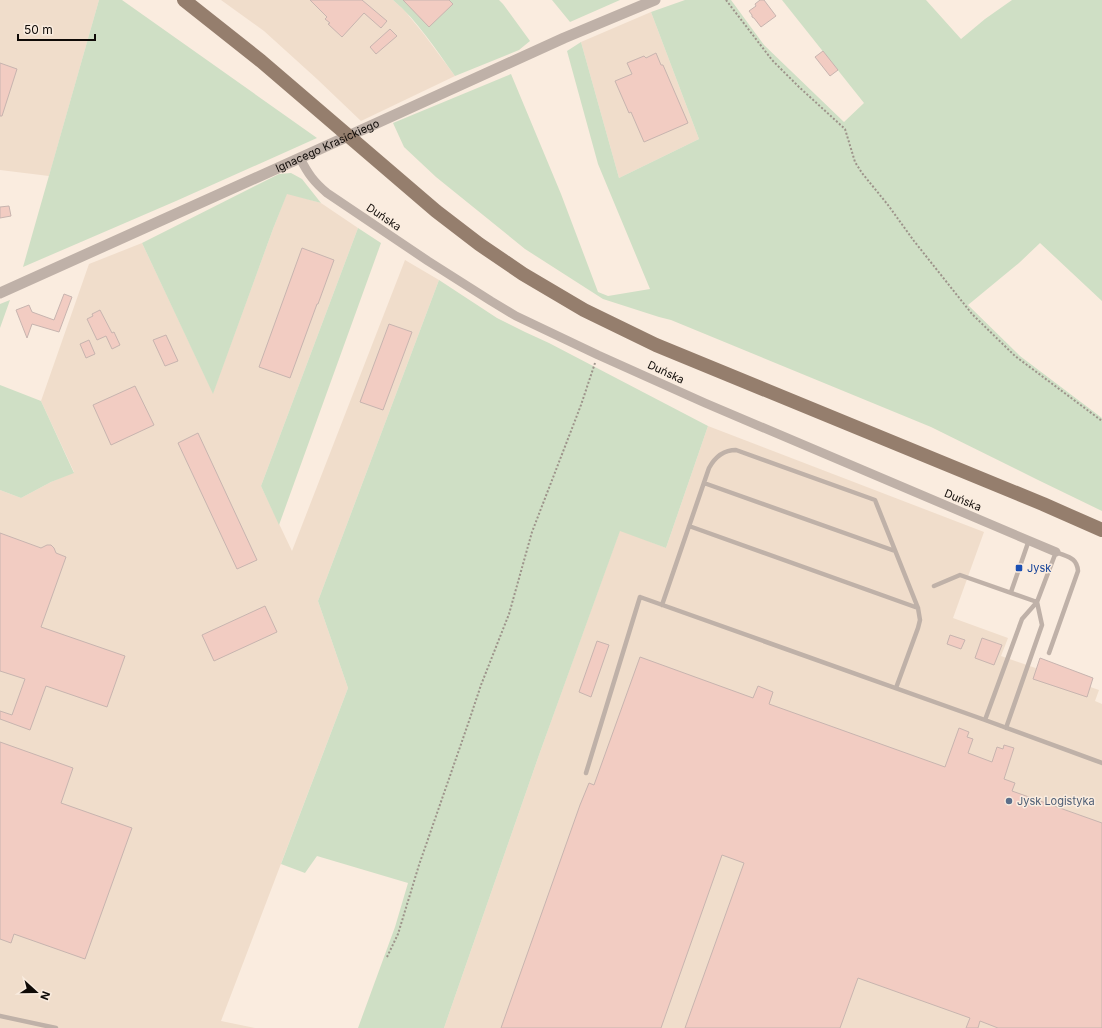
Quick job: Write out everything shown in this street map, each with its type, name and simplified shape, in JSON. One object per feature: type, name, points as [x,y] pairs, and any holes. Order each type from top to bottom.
[{"type":"main road","points":[[184,0],[261,60],[436,211],[479,244],[523,274],[584,310],[656,345],[1043,504],[1102,530]]},
{"type":"street","name":"Ignacego Krasickiego","points":[[0,293],[564,38],[655,0]]},
{"type":"street","name":"Duńska","points":[[300,158],[307,172],[327,193],[428,261],[504,309],[598,355],[749,422],[1056,552]]},
{"type":"lane","points":[[662,605],[709,468],[717,457],[724,452],[736,450],[875,500],[918,608],[920,620],[896,688]]},
{"type":"lane","points":[[704,483],[896,551]]},
{"type":"lane","points":[[689,526],[918,608]]},
{"type":"lane","points":[[1010,592],[1029,540]]},
{"type":"lane","points":[[985,720],[1022,620],[1038,602],[1056,552],[1074,559],[1078,564],[1078,571],[1049,653]]},
{"type":"lane","points":[[934,586],[960,575],[1038,602]]},
{"type":"lane","points":[[586,773],[640,597],[1102,762]]},
{"type":"lane","points":[[1006,728],[1042,625],[1038,602]]},
{"type":"lane","points":[[0,1016],[56,1028]]},
{"type":"path","points":[[726,0],[772,60],[845,129],[855,162],[862,173],[972,314],[1015,356],[1102,421]]},
{"type":"path","points":[[387,957],[398,934],[419,865],[480,685],[509,614],[532,532],[581,405],[598,355]]},
{"type":"shaded area","points":[[0,0],[99,0],[49,176],[0,170]]},
{"type":"shaded area","points":[[221,0],[393,0],[404,10],[423,33],[455,76],[361,121],[264,31]]},
{"type":"shaded area","points":[[651,12],[699,139],[619,178],[581,42]]},
{"type":"shaded area","points":[[287,193],[321,203],[358,228],[261,486],[292,551],[405,260],[439,280],[318,601],[348,688],[221,1021],[255,1028],[0,1028],[0,490],[21,498],[74,472],[41,401],[89,264],[142,243],[213,393]]},
{"type":"shaded area","points":[[708,426],[984,532],[953,618],[1008,638],[1001,656],[1099,690],[1095,701],[1102,704],[1102,1028],[444,1028],[539,755],[620,530],[666,548]]},
{"type":"green space","points":[[99,0],[122,0],[317,138],[23,267]]},
{"type":"green space","points":[[393,0],[499,0],[530,41],[519,50],[455,76],[419,26]]},
{"type":"green space","points":[[552,0],[620,0],[570,22]]},
{"type":"green space","points":[[685,0],[731,0],[764,45],[844,122],[864,103],[782,0],[926,0],[961,39],[985,19],[1012,0],[1102,0],[1102,301],[1040,243],[1019,263],[968,305],[1020,356],[1102,418],[1102,511],[931,427],[671,320],[603,299],[525,249],[436,177],[404,147],[393,123],[511,74],[561,194],[598,292],[608,296],[650,289],[598,164],[567,51],[581,42],[619,178],[699,139],[651,12]]},
{"type":"green space","points":[[291,173],[302,179],[321,203],[287,194],[213,394],[142,243],[279,174]]},
{"type":"green space","points":[[358,228],[381,243],[279,525],[261,486]]},
{"type":"green space","points":[[439,280],[497,318],[549,343],[708,426],[666,548],[620,531],[539,755],[444,1028],[358,1028],[395,927],[408,883],[317,856],[305,873],[281,864],[348,688],[318,601]]},
{"type":"green space","points":[[10,300],[0,328],[0,304]]},
{"type":"green space","points":[[0,385],[41,401],[74,473],[51,482],[21,498],[0,490]]},
{"type":"building","points":[[310,0],[362,0],[387,21],[381,28],[364,13],[342,37],[328,24],[330,23],[325,19],[327,17]]},
{"type":"building","points":[[403,0],[449,0],[453,4],[429,27]]},
{"type":"building","points":[[760,0],[764,0],[776,16],[761,27],[749,11],[756,6],[755,4]]},
{"type":"building","points":[[390,29],[397,36],[376,54],[370,47]]},
{"type":"building","points":[[823,51],[838,70],[830,76],[815,57]]},
{"type":"building","points":[[656,53],[661,65],[663,65],[688,123],[644,142],[615,81],[632,74],[627,63],[644,56],[646,58]]},
{"type":"building","points":[[0,63],[17,69],[2,116],[0,116]]},
{"type":"building","points":[[9,206],[11,216],[0,218],[0,207]]},
{"type":"building","points":[[302,248],[334,260],[290,378],[259,367]]},
{"type":"building","points":[[64,294],[72,297],[59,332],[32,324],[27,338],[16,310],[29,305],[32,312],[54,320]]},
{"type":"building","points":[[100,310],[112,333],[114,332],[120,345],[112,349],[106,336],[97,340],[87,319],[93,316],[92,314]]},
{"type":"building","points":[[389,324],[412,332],[383,410],[360,402]]},
{"type":"building","points":[[166,335],[178,361],[165,366],[153,340]]},
{"type":"building","points":[[89,340],[95,354],[86,358],[80,344]]},
{"type":"building","points":[[135,386],[154,425],[111,445],[93,405]]},
{"type":"building","points":[[198,433],[257,560],[237,569],[178,443]]},
{"type":"building","points":[[0,533],[41,548],[51,545],[56,553],[66,557],[41,627],[125,656],[107,707],[46,686],[30,730],[0,719],[0,711],[12,715],[25,679],[0,671]]},
{"type":"building","points":[[265,606],[277,632],[214,661],[202,635]]},
{"type":"building","points":[[950,635],[965,640],[961,649],[947,644]]},
{"type":"building","points":[[982,638],[1002,645],[994,665],[975,658]]},
{"type":"building","points":[[597,641],[609,645],[591,697],[579,692]]},
{"type":"building","points":[[640,657],[753,698],[758,686],[773,692],[769,704],[945,767],[959,728],[969,732],[967,737],[973,739],[968,753],[992,762],[997,747],[1003,749],[1004,745],[1014,748],[1004,779],[1015,783],[1012,791],[1102,823],[1102,1028],[998,1028],[980,1021],[978,1028],[966,1028],[970,1018],[858,978],[840,1028],[685,1028],[744,863],[722,855],[661,1028],[501,1028],[580,805],[589,783],[594,785]]},
{"type":"building","points":[[1040,658],[1093,678],[1087,697],[1033,679]]},
{"type":"building","points":[[0,742],[73,768],[61,803],[132,828],[85,959],[14,934],[11,943],[0,939]]},
{"type":"place","name":"Jysk","points":[[1019,568]]},
{"type":"place","name":"Jysk Logistyka","points":[[1009,801]]}]
